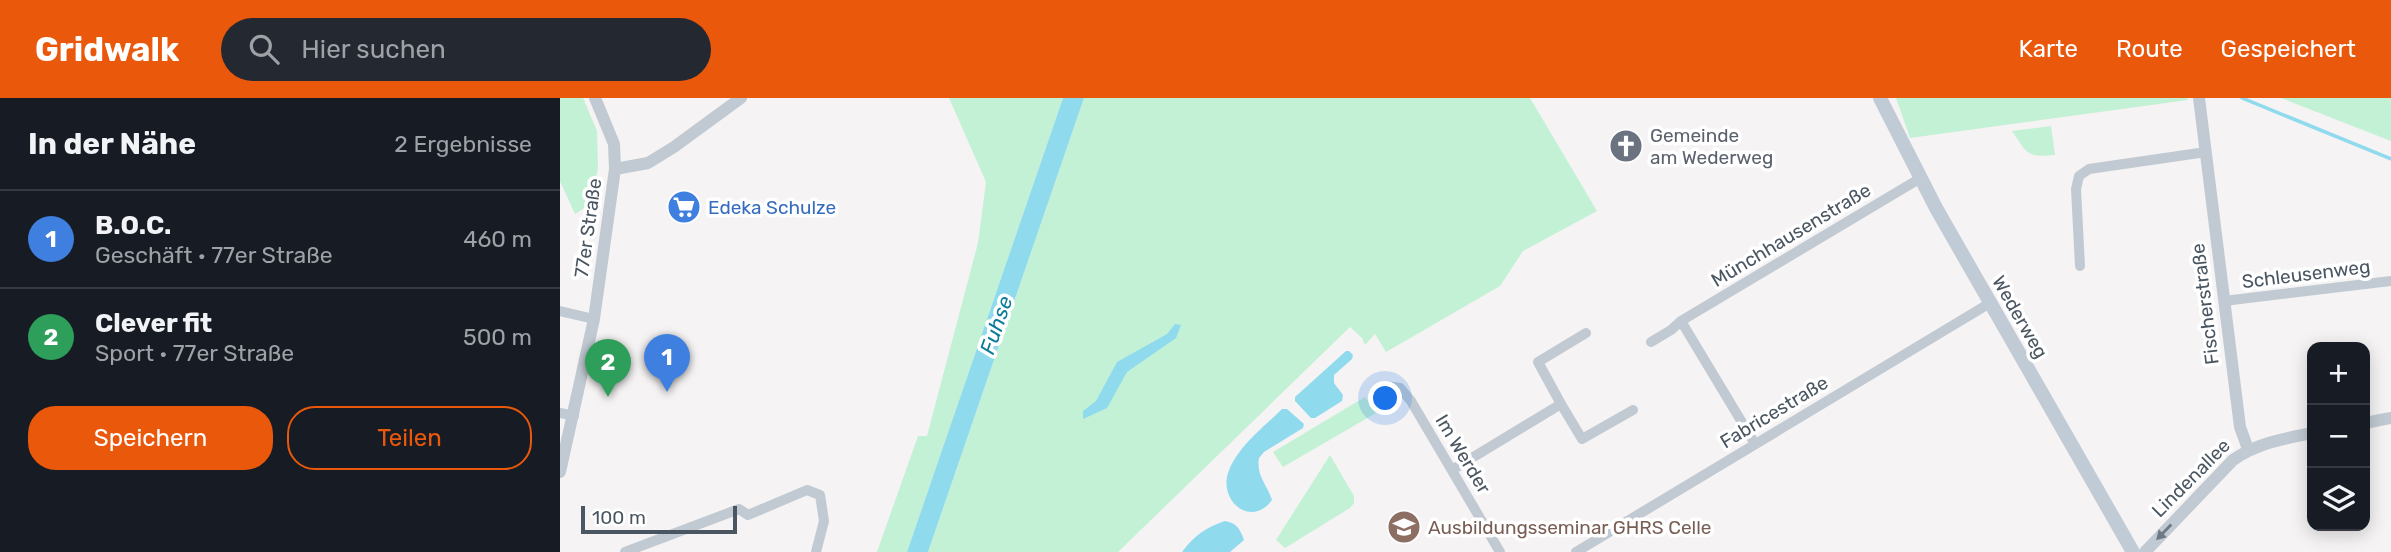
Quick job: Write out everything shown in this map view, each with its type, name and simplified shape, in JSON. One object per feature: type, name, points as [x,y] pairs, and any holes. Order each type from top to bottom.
[{"type":"main road","name":"Wederweg","points":[[1880,98],[1919,179],[2133,552]]},
{"type":"street","name":"77er Straße","points":[[560,472],[594,319],[615,169],[614,144],[595,98]]},
{"type":"street","points":[[615,169],[648,163],[741,98]]},
{"type":"street","name":"Fischerstraße","points":[[2199,98],[2239,427],[2248,449]]},
{"type":"street","points":[[2080,266],[2076,189],[2079,176],[2089,169],[2206,152]]},
{"type":"street","name":"Münchhausenstraße","points":[[1651,342],[1681,321],[1919,179]]},
{"type":"street","name":"Schleusenweg","points":[[2224,301],[2391,281]]},
{"type":"street","name":"Fabricestraße","points":[[1576,552],[1990,303]]},
{"type":"street","points":[[560,312],[594,319]]},
{"type":"street","points":[[1681,321],[1755,444]]},
{"type":"street","points":[[1586,333],[1538,362],[1582,439],[1633,410]]},
{"type":"street","name":"Im Werder","points":[[1386,386],[1400,388],[1411,401],[1500,552]]},
{"type":"street","points":[[1452,470],[1561,404]]},
{"type":"street","points":[[560,413],[574,416]]},
{"type":"street","points":[[2370,422],[2391,418]]},
{"type":"street","name":"Lindenallee","points":[[2145,552],[2233,460],[2248,449],[2266,442],[2307,434]]},
{"type":"street","points":[[625,552],[739,509],[748,515],[807,490],[820,495],[824,522],[816,552]]},
{"type":"green space","points":[[560,98],[583,98],[597,131],[598,167],[592,203],[575,214],[560,181]]},
{"type":"green space","points":[[949,98],[1063,98],[907,552],[877,552],[918,436],[927,436],[978,243],[986,182]]},
{"type":"green space","points":[[1084,98],[1530,98],[1597,211],[1523,251],[1500,286],[1386,352],[1375,334],[1365,345],[1362,338],[1350,327],[1118,552],[928,552]]},
{"type":"green space","points":[[1896,98],[2187,98],[2188,100],[1910,138]]},
{"type":"green space","points":[[2281,98],[2391,98],[2391,141]]},
{"type":"green space","points":[[2051,126],[2055,155],[2033,155],[2012,131]]},
{"type":"green space","points":[[1365,397],[1376,413],[1283,467],[1273,452]]},
{"type":"green space","points":[[1330,455],[1354,496],[1354,503],[1285,548],[1276,540]]},
{"type":"water","name":"Fuhse","points":[[1063,98],[1084,98],[928,552],[907,552]]},
{"type":"water","points":[[1175,324],[1181,325],[1176,338],[1127,372],[1107,408],[1083,419],[1083,411],[1096,401],[1117,362],[1167,334]]},
{"type":"water","points":[[1346,351],[1353,355],[1352,359],[1334,375],[1334,383],[1343,395],[1342,401],[1311,418],[1295,401],[1295,397]]},
{"type":"water","points":[[1282,409],[1287,409],[1304,424],[1303,428],[1264,452],[1259,458],[1260,475],[1272,500],[1255,512],[1239,508],[1228,493],[1228,473],[1244,446]]},
{"type":"water","points":[[1225,521],[1238,527],[1244,540],[1230,552],[1182,552],[1201,533]]},
{"type":"waterway","points":[[2242,98],[2391,159]]},
{"type":"place","name":"Gemeinde am Wederweg","points":[[1626,146]]},
{"type":"place","name":"Edeka Schulze","points":[[684,207]]},
{"type":"place","name":"B.O.C.","points":[[667,392]]},
{"type":"place","name":"Clever fit","points":[[608,397]]},
{"type":"place","name":"Ausbildungsseminar GHRS Celle","points":[[1404,527]]}]
